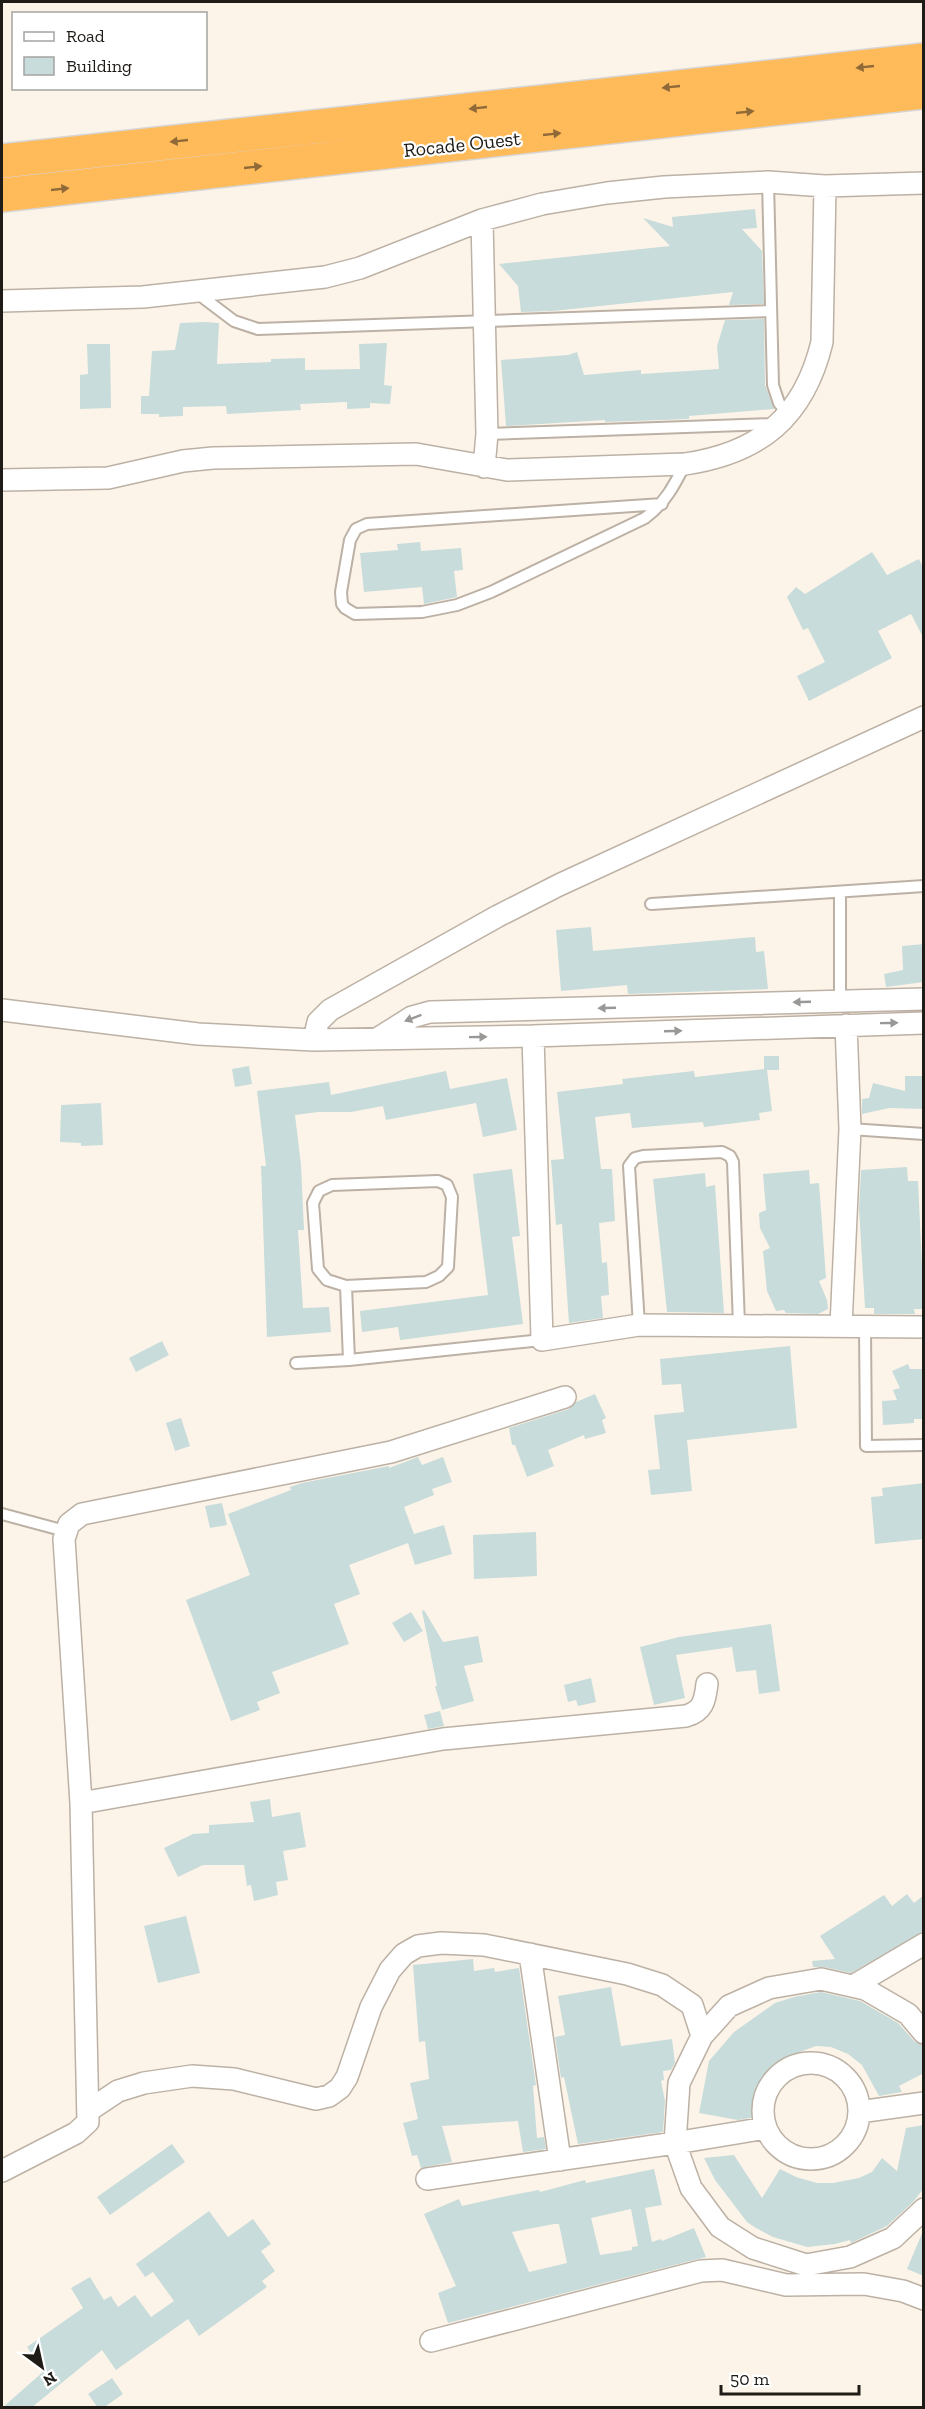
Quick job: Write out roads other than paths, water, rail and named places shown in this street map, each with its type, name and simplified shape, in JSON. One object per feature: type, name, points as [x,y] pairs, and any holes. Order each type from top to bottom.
[{"type":"highway","name":"Rocade Ouest","points":[[2,161],[924,60]]},
{"type":"highway","name":"Rocade Ouest","points":[[2,195],[924,92]]},
{"type":"street","points":[[2,301],[196,292],[308,280],[343,273],[482,220],[542,204],[596,195],[664,187],[768,182],[825,186],[924,183]]},
{"type":"street","points":[[2,480],[108,478],[183,461],[213,458],[416,454],[507,470],[685,464],[714,460],[732,454],[749,446],[784,419],[811,377],[822,342],[825,186]]},
{"type":"street","points":[[482,220],[487,434],[484,467]]},
{"type":"street","points":[[315,1040],[318,1022],[330,1010],[498,916],[559,885],[924,717]]},
{"type":"street","points":[[377,1039],[412,1017],[430,1012],[924,999]]},
{"type":"street","points":[[2,1010],[198,1034],[315,1040],[533,1036],[924,1023]]},
{"type":"street","points":[[841,1326],[850,1128],[846,1024]]},
{"type":"street","points":[[533,1036],[542,1340],[639,1325],[924,1327]]},
{"type":"street","points":[[2,2171],[76,2133],[88,2122],[81,1803],[65,1531],[74,1518],[82,1514],[391,1452],[565,1397]]},
{"type":"street","points":[[81,1803],[443,1738],[686,1716],[694,1714],[704,1703],[707,1684]]},
{"type":"street","points":[[88,2111],[118,2091],[144,2083],[192,2076],[234,2079],[316,2099],[329,2096],[340,2088],[347,2078],[371,2007],[390,1970],[404,1954],[418,1946],[441,1943],[484,1946],[530,1954],[627,1974],[662,1985],[692,2005],[702,2036]]},
{"type":"street","points":[[853,1986],[924,1944]]},
{"type":"street","points":[[530,1954],[560,2160]]},
{"type":"street","points":[[924,2033],[908,2014],[866,1989],[821,1979],[769,1988],[729,2006],[702,2036],[679,2083],[675,2144],[691,2188],[720,2227],[753,2248],[806,2265],[850,2257],[893,2238],[924,2209]]},
{"type":"street","points":[[804,2064],[824,2065],[843,2075],[855,2091],[860,2112],[854,2133],[848,2142],[830,2155],[808,2159],[787,2153],[778,2146],[766,2128],[764,2107],[770,2087],[784,2072],[804,2064]]},
{"type":"street","points":[[860,2112],[924,2103]]},
{"type":"street","points":[[427,2179],[675,2144],[766,2128]]},
{"type":"street","points":[[722,2270],[753,2248]]},
{"type":"street","points":[[431,2341],[701,2271],[722,2270],[786,2285],[864,2284],[903,2291],[924,2299]]},
{"type":"lane","points":[[487,434],[784,419],[773,385],[768,182]]},
{"type":"lane","points":[[196,292],[234,321],[258,329],[771,311]]},
{"type":"lane","points":[[662,504],[367,524],[356,529],[350,540],[341,592],[342,603],[350,612],[361,614],[422,612],[457,605],[491,592],[636,524],[662,504],[673,489],[685,464]]},
{"type":"lane","points":[[651,904],[924,886]]},
{"type":"lane","points":[[840,892],[840,1001]]},
{"type":"lane","points":[[850,1128],[924,1134]]},
{"type":"lane","points":[[639,1325],[629,1166],[636,1158],[643,1155],[722,1152],[730,1156],[733,1162],[739,1324]]},
{"type":"lane","points":[[438,1181],[447,1185],[453,1197],[448,1267],[439,1276],[426,1282],[346,1286],[327,1280],[318,1269],[313,1203],[320,1191],[332,1185],[438,1181]]},
{"type":"lane","points":[[346,1286],[349,1360]]},
{"type":"lane","points":[[865,1328],[866,1446],[924,1445]]},
{"type":"lane","points":[[296,1363],[349,1360],[542,1340]]},
{"type":"lane","points":[[2,1514],[65,1531]]}]
